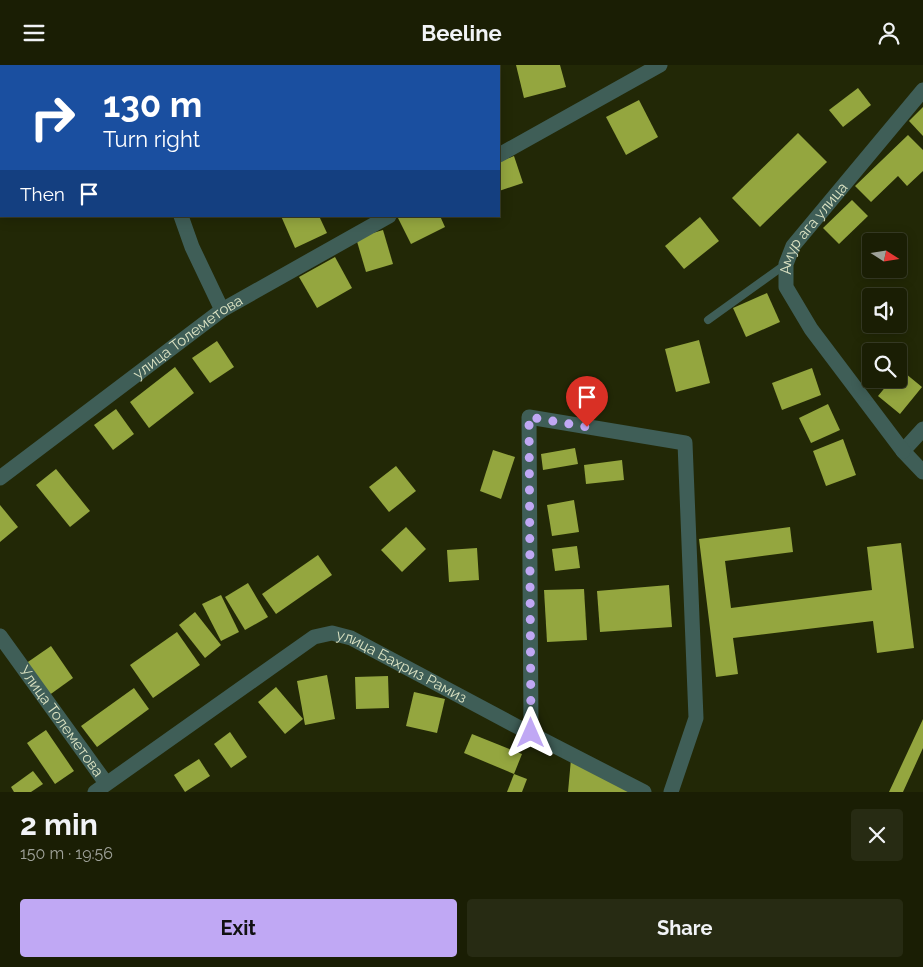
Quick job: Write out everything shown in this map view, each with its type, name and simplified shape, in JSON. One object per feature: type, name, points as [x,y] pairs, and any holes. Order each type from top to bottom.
[{"type":"street","points":[[500,154],[660,65]]},
{"type":"street","name":"Амур ага улица","points":[[923,90],[793,246],[786,264],[786,287],[811,329],[903,451],[923,473]]},
{"type":"street","points":[[181,217],[192,247],[222,309]]},
{"type":"street","name":"улица Толеметова","points":[[0,478],[222,309],[387,217]]},
{"type":"street","points":[[531,733],[529,417],[685,443],[696,717],[671,792]]},
{"type":"street","points":[[903,451],[923,429]]},
{"type":"street","name":"улица Бахриз Рамиз","points":[[101,788],[314,637],[332,633],[351,638],[644,792]]},
{"type":"street","name":"Улица Толеметова","points":[[0,635],[101,788]]},
{"type":"lane","points":[[708,320],[786,264]]},
{"type":"building","points":[[516,65],[560,65],[566,87],[524,98]]},
{"type":"building","points":[[858,88],[871,105],[843,127],[829,110]]},
{"type":"building","points":[[639,100],[658,137],[626,155],[606,117]]},
{"type":"building","points":[[923,107],[923,136],[909,121]]},
{"type":"building","points":[[798,133],[827,162],[760,227],[732,198]]},
{"type":"building","points":[[908,135],[923,150],[923,171],[907,186],[898,176],[871,202],[855,186]]},
{"type":"building","points":[[514,156],[523,183],[500,191],[500,162]]},
{"type":"building","points":[[852,200],[868,216],[839,244],[823,228]]},
{"type":"building","points":[[281,217],[319,217],[327,233],[295,248]]},
{"type":"building","points":[[440,217],[445,227],[411,244],[398,218]]},
{"type":"building","points":[[700,217],[719,241],[684,269],[665,246]]},
{"type":"building","points":[[383,230],[393,264],[366,272],[356,238]]},
{"type":"building","points":[[335,257],[352,288],[317,308],[299,277]]},
{"type":"building","points":[[767,293],[780,322],[746,337],[733,308]]},
{"type":"building","points":[[699,340],[710,383],[676,392],[665,349]]},
{"type":"building","points":[[217,341],[234,367],[210,383],[192,358]]},
{"type":"building","points":[[175,367],[194,393],[149,428],[130,402]]},
{"type":"building","points":[[812,368],[821,395],[782,410],[772,383]]},
{"type":"building","points":[[907,375],[922,387],[900,414],[878,396],[885,388],[907,388]]},
{"type":"building","points":[[828,404],[840,430],[811,443],[799,418]]},
{"type":"building","points":[[116,409],[134,434],[113,450],[94,425]]},
{"type":"building","points":[[843,439],[856,475],[826,486],[813,451]]},
{"type":"building","points":[[575,448],[578,464],[543,470],[541,454]]},
{"type":"building","points":[[493,450],[515,457],[501,499],[480,491]]},
{"type":"building","points":[[622,460],[624,480],[586,484],[584,465]]},
{"type":"building","points":[[396,466],[416,491],[389,512],[369,487]]},
{"type":"building","points":[[56,469],[90,511],[70,527],[36,485]]},
{"type":"building","points":[[574,500],[579,532],[552,536],[547,505]]},
{"type":"building","points":[[0,505],[18,527],[0,542]]},
{"type":"building","points":[[406,527],[426,549],[402,572],[381,550]]},
{"type":"building","points":[[790,527],[793,552],[725,561],[731,608],[872,590],[867,547],[901,543],[914,648],[877,653],[873,621],[733,638],[738,674],[716,677],[699,539]]},
{"type":"building","points":[[577,546],[580,568],[555,571],[552,549]]},
{"type":"building","points":[[477,548],[479,580],[449,582],[447,550]]},
{"type":"building","points":[[318,555],[332,575],[276,614],[262,594]]},
{"type":"building","points":[[248,583],[268,617],[245,630],[225,597]]},
{"type":"building","points":[[669,585],[672,627],[600,632],[597,591]]},
{"type":"building","points":[[584,589],[587,640],[547,642],[544,590]]},
{"type":"building","points":[[221,595],[239,632],[221,641],[202,604]]},
{"type":"building","points":[[195,612],[221,645],[205,658],[179,625]]},
{"type":"building","points":[[177,632],[200,665],[153,698],[130,665]]},
{"type":"building","points":[[51,646],[73,678],[48,696],[25,664]]},
{"type":"building","points":[[327,675],[335,719],[305,725],[297,681]]},
{"type":"building","points":[[388,676],[389,708],[356,709],[355,677]]},
{"type":"building","points":[[276,687],[303,719],[285,734],[258,702]]},
{"type":"building","points":[[134,688],[149,709],[97,747],[81,726]]},
{"type":"building","points":[[414,692],[445,699],[437,733],[406,726]]},
{"type":"building","points":[[923,719],[923,748],[903,792],[889,792]]},
{"type":"building","points":[[46,730],[74,771],[55,784],[27,743]]},
{"type":"building","points":[[230,732],[247,757],[231,768],[214,744]]},
{"type":"building","points":[[472,734],[522,754],[514,774],[464,753]]},
{"type":"building","points":[[199,759],[210,776],[185,792],[174,775]]},
{"type":"building","points":[[571,759],[630,792],[568,792]]},
{"type":"building","points":[[33,771],[43,784],[31,792],[14,792],[11,787]]},
{"type":"building","points":[[514,774],[527,779],[522,792],[507,792]]},
{"type":"route","points":[[531,733],[529,417],[587,427]]}]
